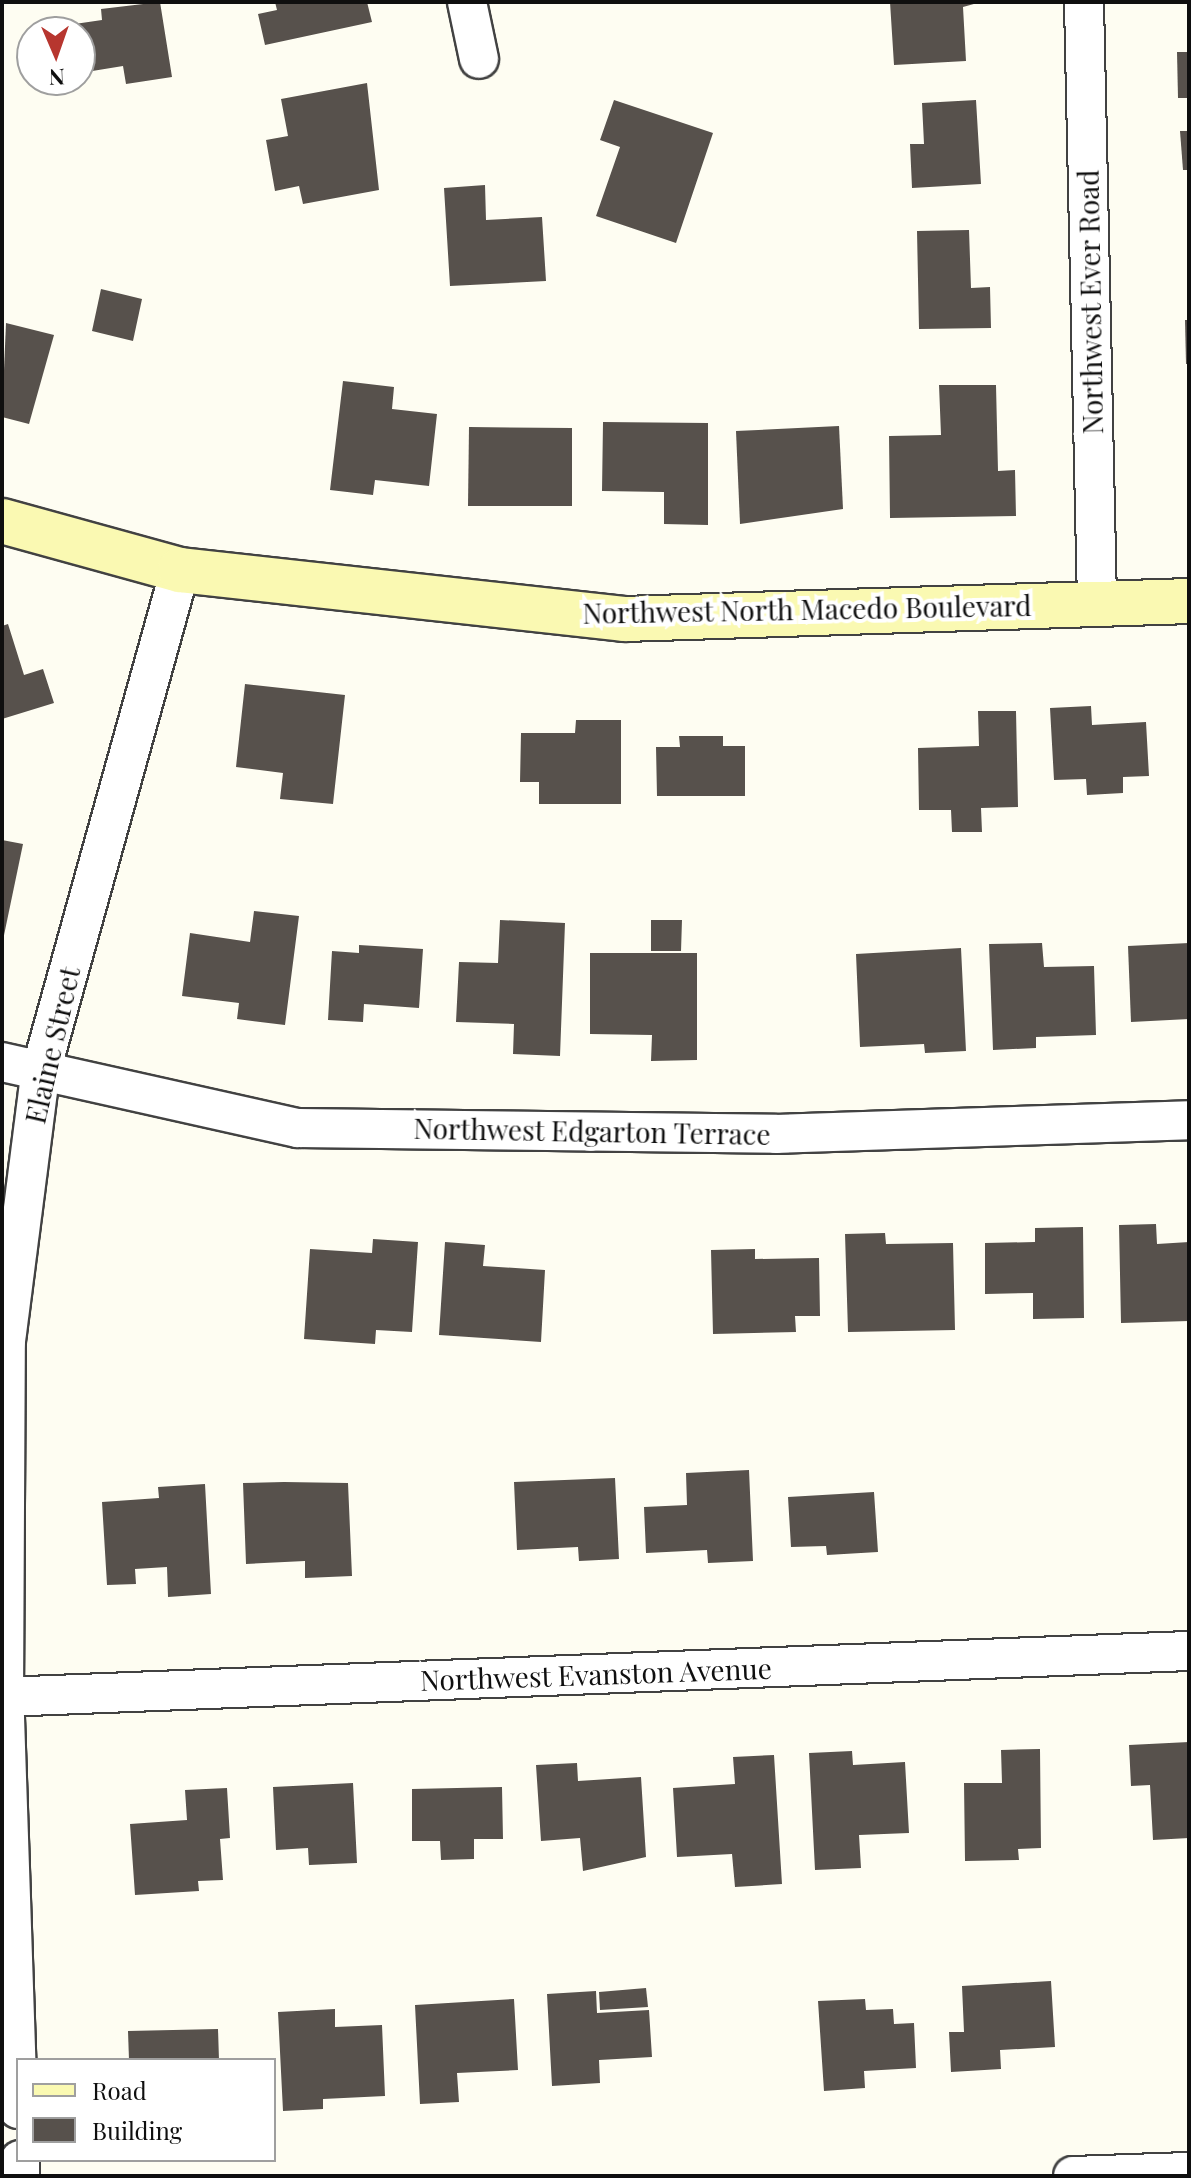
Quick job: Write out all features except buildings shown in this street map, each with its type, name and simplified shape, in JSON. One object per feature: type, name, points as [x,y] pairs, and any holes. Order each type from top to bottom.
[{"type":"street","points":[[467,2],[479,59]]},
{"type":"street","name":"Northwest Ever Road","points":[[1084,2],[1097,602]]},
{"type":"street","name":"Northwest North Macedo Boulevard","points":[[2,521],[180,570],[624,619],[1189,601]]},
{"type":"street","name":"Elaine Street","points":[[16,2058],[3,1697],[6,1341],[40,1074],[180,570]]},
{"type":"street","name":"Northwest Edgarton Terrace","points":[[2,1062],[40,1074],[298,1128],[776,1134],[1189,1120]]},
{"type":"street","name":"Northwest Evanston Avenue","points":[[3,1697],[1189,1651]]},
{"type":"street","points":[[1073,2176],[1189,2172]]}]
